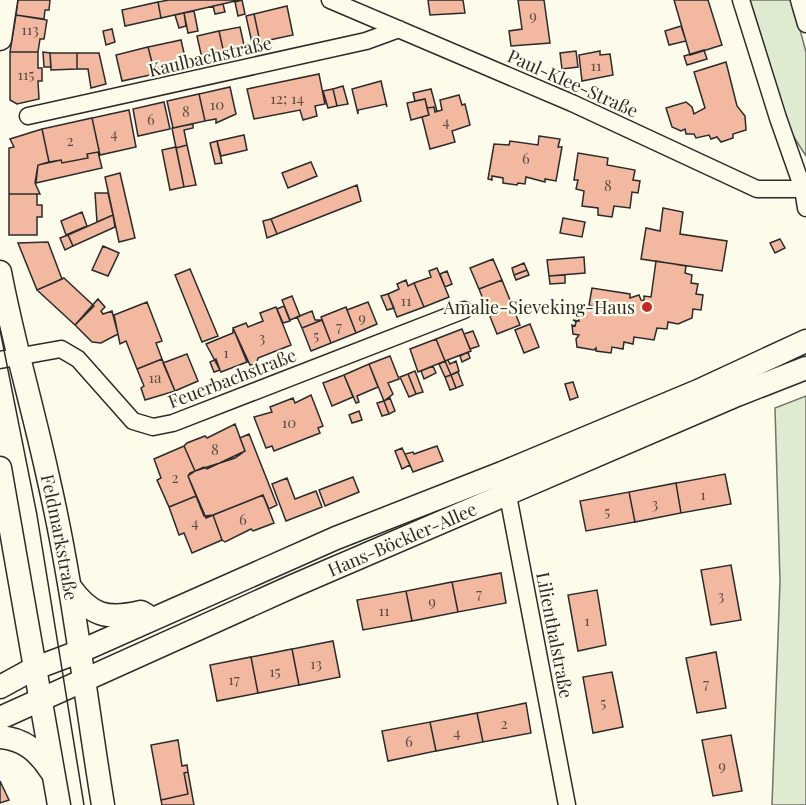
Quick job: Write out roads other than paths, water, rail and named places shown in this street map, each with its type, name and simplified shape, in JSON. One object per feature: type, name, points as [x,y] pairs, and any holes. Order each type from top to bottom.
[{"type":"street","points":[[0,39],[6,0]]},
{"type":"street","name":"Paul-Klee-Straße","points":[[330,0],[572,103],[757,189],[803,189]]},
{"type":"street","points":[[741,0],[781,128],[803,189],[806,208]]},
{"type":"street","points":[[799,0],[806,24]]},
{"type":"street","name":"Kaulbachstraße","points":[[28,116],[366,41],[399,29]]},
{"type":"street","name":"Feldmarkstraße","points":[[0,272],[9,359],[49,478],[81,651],[82,680],[103,805]]},
{"type":"street","name":"Feuerbachstraße","points":[[9,359],[62,349],[78,359],[133,421],[153,427],[173,423],[464,310]]},
{"type":"street","name":"Hans-Böckler-Allee","points":[[0,718],[806,341]]},
{"type":"street","name":"Hans-Böckler-Allee","points":[[0,687],[33,669],[81,651],[336,538],[505,483],[806,368]]},
{"type":"street","points":[[0,468],[33,669],[59,805]]},
{"type":"street","name":"Lilienthalstraße","points":[[505,483],[567,805]]},
{"type":"street","points":[[70,587],[82,604],[101,613],[117,617],[141,612],[153,618]]},
{"type":"street","points":[[0,738],[20,741],[39,752],[54,777]]},
{"type":"tram line","points":[[0,330],[37,515],[84,805]]},
{"type":"place","name":"Amalie-Sieveking-Haus","points":[[647,307]]}]
